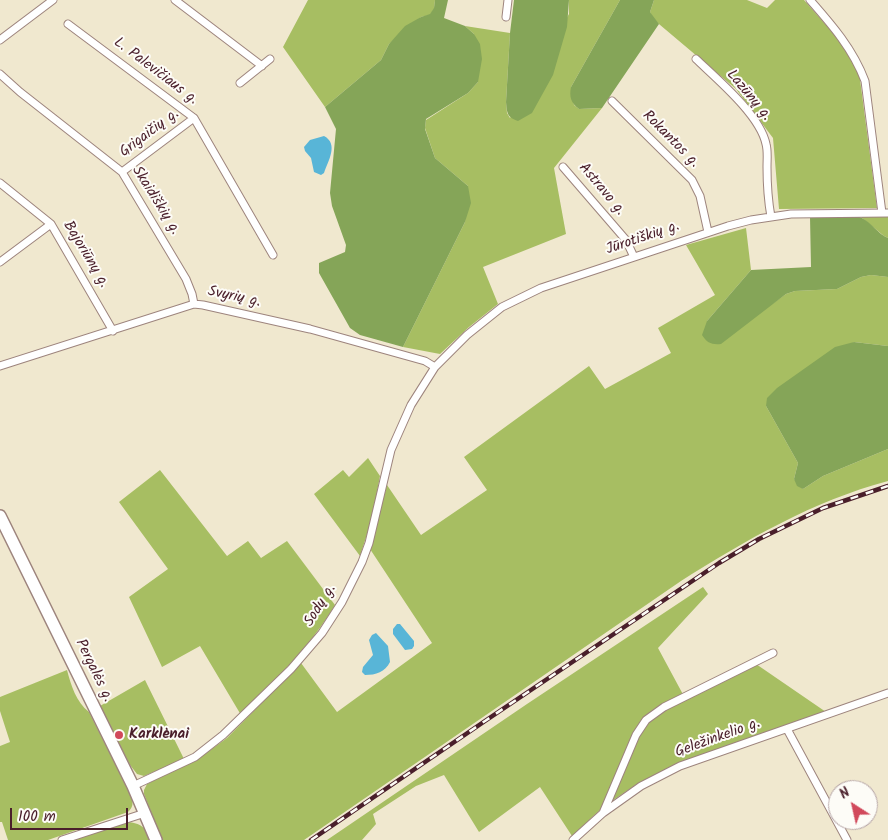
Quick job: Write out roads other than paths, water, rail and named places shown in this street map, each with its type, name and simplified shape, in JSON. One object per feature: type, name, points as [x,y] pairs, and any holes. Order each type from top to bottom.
[{"type":"main road","name":"Pergalės g.","points":[[0,516],[133,786],[156,840]]},
{"type":"street","points":[[0,40],[53,0]]},
{"type":"street","points":[[175,0],[262,66]]},
{"type":"street","points":[[506,17],[508,0]]},
{"type":"street","points":[[810,0],[839,32],[859,65],[864,81],[885,213]]},
{"type":"street","name":"L. Palevičiaus g.","points":[[68,24],[194,118],[273,255]]},
{"type":"street","points":[[240,83],[270,59]]},
{"type":"street","name":"Lazūnų g.","points":[[696,59],[750,114],[764,136],[767,145],[767,188],[771,216]]},
{"type":"street","name":"Skaidiškių g.","points":[[0,74],[20,92],[122,172],[186,279],[194,304]]},
{"type":"street","name":"Rokantos g.","points":[[612,101],[692,180],[700,196],[708,232]]},
{"type":"street","name":"Grigaičių g.","points":[[122,172],[194,118]]},
{"type":"street","name":"Astravo g.","points":[[563,167],[626,240],[634,257]]},
{"type":"street","name":"Bajoriūnų g.","points":[[0,183],[51,224],[113,331]]},
{"type":"street","name":"Jūrotiškių g.","points":[[435,367],[483,321],[516,299],[541,288],[708,232],[751,220],[791,214],[885,213]]},
{"type":"street","points":[[0,262],[51,224]]},
{"type":"street","name":"Svyrių g.","points":[[0,366],[194,304],[310,329],[425,361],[435,367]]},
{"type":"street","name":"Sodų g.","points":[[133,786],[195,757],[209,747],[279,682],[322,633],[342,602],[362,562],[369,543],[392,450],[411,405],[435,367]]},
{"type":"street","points":[[603,813],[636,735],[646,720],[664,707],[773,653]]},
{"type":"street","name":"Geležinkelio g.","points":[[574,840],[603,813],[641,786],[680,766],[888,694]]},
{"type":"street","points":[[787,729],[848,840]]},
{"type":"street","points":[[62,840],[145,813]]},
{"type":"water","points":[[324,136],[331,143],[332,148],[324,173],[321,175],[314,172],[311,158],[304,147],[310,140]]},
{"type":"water","points":[[397,624],[400,624],[414,641],[412,649],[405,650],[393,634],[393,629]]},
{"type":"water","points":[[376,633],[388,646],[390,662],[380,672],[365,675],[362,672],[363,667],[373,655],[369,640]]},
{"type":"railway","points":[[311,840],[719,563],[759,539],[823,508],[888,486]]},
{"type":"place","name":"Karklėnai","points":[[119,735]]}]
